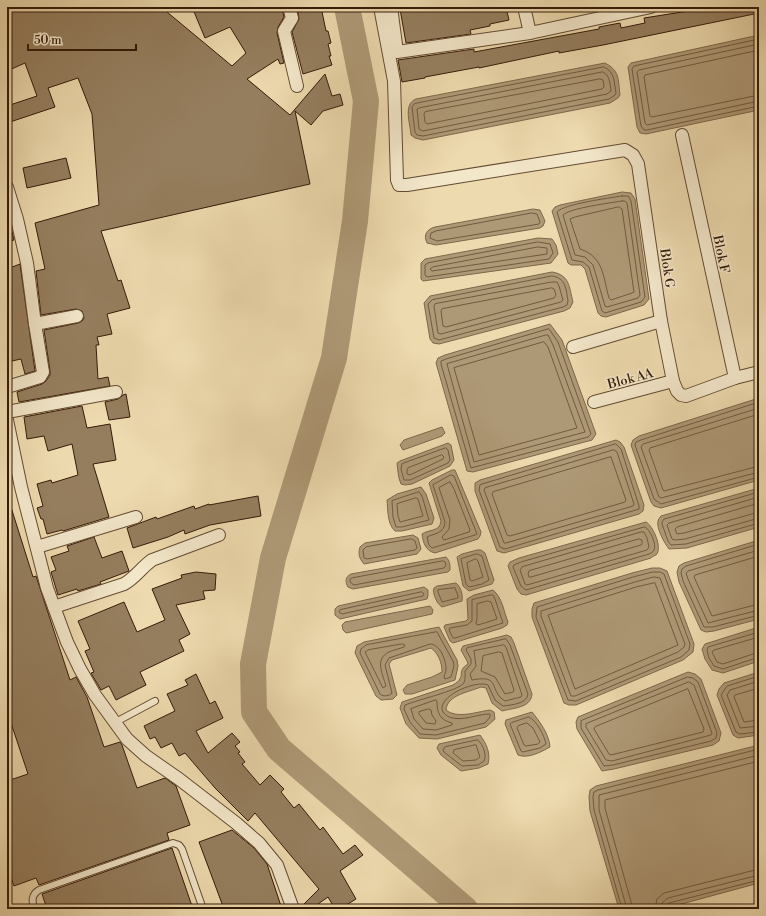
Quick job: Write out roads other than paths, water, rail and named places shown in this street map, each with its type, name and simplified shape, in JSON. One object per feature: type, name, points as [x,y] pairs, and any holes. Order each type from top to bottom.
[{"type":"street","points":[[289,7],[292,18],[284,31],[297,86]]},
{"type":"street","name":"Blok G","points":[[380,7],[394,81],[397,180],[399,185],[407,185],[625,150],[633,155],[638,164],[661,321],[673,381],[679,394],[686,396],[735,378]]},
{"type":"street","points":[[391,7],[397,52],[530,33],[651,7]]},
{"type":"street","points":[[524,7],[530,33]]},
{"type":"street","name":"Blok F","points":[[682,135],[735,378]]},
{"type":"street","points":[[7,187],[17,219],[27,263],[43,374],[40,377],[7,387]]},
{"type":"street","points":[[35,324],[77,316]]},
{"type":"street","points":[[574,347],[661,321]]},
{"type":"street","points":[[735,378],[759,372]]},
{"type":"street","name":"Blok AA","points":[[594,402],[673,381]]},
{"type":"street","points":[[7,412],[116,392]]},
{"type":"street","points":[[7,420],[47,588],[67,642],[95,695],[127,739],[146,756],[179,779],[236,823],[258,843],[276,865],[293,909]]},
{"type":"street","points":[[37,547],[136,517]]},
{"type":"street","points":[[54,607],[124,584],[131,580],[146,564],[156,558],[219,535]]},
{"type":"lane","points":[[114,723],[155,701]]},
{"type":"lane","points":[[34,909],[32,898],[34,894],[40,890],[173,843],[179,845],[182,849],[203,909]]},
{"type":"water","points":[[759,35],[759,110],[646,134],[640,133],[637,127],[628,67],[631,63]]},
{"type":"water","points":[[605,63],[616,72],[619,84],[620,95],[610,103],[423,140],[415,138],[411,135],[408,109],[412,101],[416,99]]},
{"type":"water","points":[[622,192],[631,193],[635,199],[649,299],[644,305],[606,317],[601,316],[598,313],[585,269],[581,265],[571,265],[568,263],[552,211],[555,207],[560,205]]},
{"type":"water","points":[[533,209],[540,210],[545,221],[543,226],[540,228],[436,245],[427,243],[425,237],[426,233],[430,229],[435,227]]},
{"type":"water","points":[[538,238],[552,239],[556,245],[558,254],[551,263],[423,281],[421,279],[421,263],[425,259]]},
{"type":"water","points":[[552,272],[562,276],[568,282],[573,302],[570,308],[564,311],[439,344],[433,343],[430,339],[424,303],[430,296]]},
{"type":"water","points":[[550,324],[562,340],[596,434],[592,440],[473,472],[467,471],[436,363],[438,358]]},
{"type":"water","points":[[759,398],[759,480],[661,508],[654,506],[651,502],[631,445],[633,440],[639,436]]},
{"type":"water","points":[[442,427],[445,433],[442,436],[403,450],[400,445],[404,440]]},
{"type":"water","points":[[616,440],[624,447],[644,505],[643,511],[639,514],[504,553],[497,551],[475,491],[475,483],[480,480]]},
{"type":"water","points":[[448,443],[451,445],[454,460],[450,466],[412,484],[401,484],[397,463]]},
{"type":"water","points":[[452,470],[455,470],[481,532],[478,539],[435,553],[429,550],[426,546],[422,534],[439,527],[441,521],[429,483]]},
{"type":"water","points":[[421,487],[426,494],[434,518],[432,524],[402,531],[395,531],[389,520],[387,500],[397,494]]},
{"type":"water","points":[[759,488],[759,527],[687,548],[669,549],[665,544],[658,524],[658,520],[661,516]]},
{"type":"water","points":[[646,522],[652,528],[658,543],[658,552],[653,557],[526,595],[521,594],[517,589],[508,566],[510,562],[519,558]]},
{"type":"water","points":[[413,535],[418,538],[421,549],[417,554],[364,564],[360,558],[360,547],[365,543]]},
{"type":"water","points":[[759,540],[759,619],[714,631],[706,632],[701,630],[679,582],[677,572],[679,566],[684,563]]},
{"type":"water","points":[[481,550],[485,553],[494,580],[492,584],[469,591],[463,586],[457,557]]},
{"type":"water","points":[[446,557],[450,564],[450,570],[448,572],[353,589],[348,587],[346,583],[347,578],[351,574]]},
{"type":"water","points":[[652,568],[660,568],[667,571],[694,644],[693,652],[683,660],[576,705],[564,703],[532,617],[534,603]]},
{"type":"water","points":[[456,583],[461,591],[462,601],[442,607],[435,598],[434,588],[437,586]]},
{"type":"water","points":[[424,587],[428,590],[427,599],[340,619],[335,615],[335,609],[338,606]]},
{"type":"water","points":[[493,590],[499,597],[508,622],[507,625],[502,628],[453,643],[450,641],[444,627],[445,625],[466,621],[468,619],[467,599],[474,595]]},
{"type":"water","points":[[430,606],[433,610],[432,614],[346,633],[343,630],[342,625],[345,622]]},
{"type":"water","points":[[439,627],[457,660],[458,666],[455,680],[412,694],[405,694],[403,690],[407,685],[432,677],[442,672],[439,658],[436,652],[431,648],[392,660],[389,664],[397,695],[393,699],[381,700],[376,696],[355,653],[357,646],[364,642]]},
{"type":"water","points":[[759,627],[759,661],[723,673],[712,670],[705,659],[702,649],[705,644]]},
{"type":"water","points":[[507,635],[511,637],[514,643],[532,694],[531,699],[521,707],[502,711],[492,703],[486,688],[481,687],[454,697],[447,705],[446,710],[450,713],[461,714],[490,710],[494,712],[495,719],[486,727],[437,739],[419,738],[406,724],[400,708],[402,702],[453,685],[457,682],[461,677],[462,669],[468,664],[461,650],[463,646]]},
{"type":"water","points":[[688,672],[695,674],[701,679],[721,733],[719,741],[713,745],[602,771],[577,729],[576,722],[578,717]]},
{"type":"water","points":[[759,672],[759,735],[738,738],[733,735],[717,695],[719,689],[724,683]]},
{"type":"water","points":[[532,712],[546,733],[550,747],[530,756],[518,755],[505,724],[506,720]]},
{"type":"water","points":[[480,735],[487,748],[489,760],[488,764],[479,768],[461,771],[441,755],[437,748],[439,744]]},
{"type":"water","points":[[759,745],[759,883],[663,909],[619,909],[590,811],[590,790],[596,786]]},
{"type":"waterway","points":[[347,7],[366,101],[355,221],[334,358],[273,558],[253,664],[254,712],[279,749],[465,909]]}]
